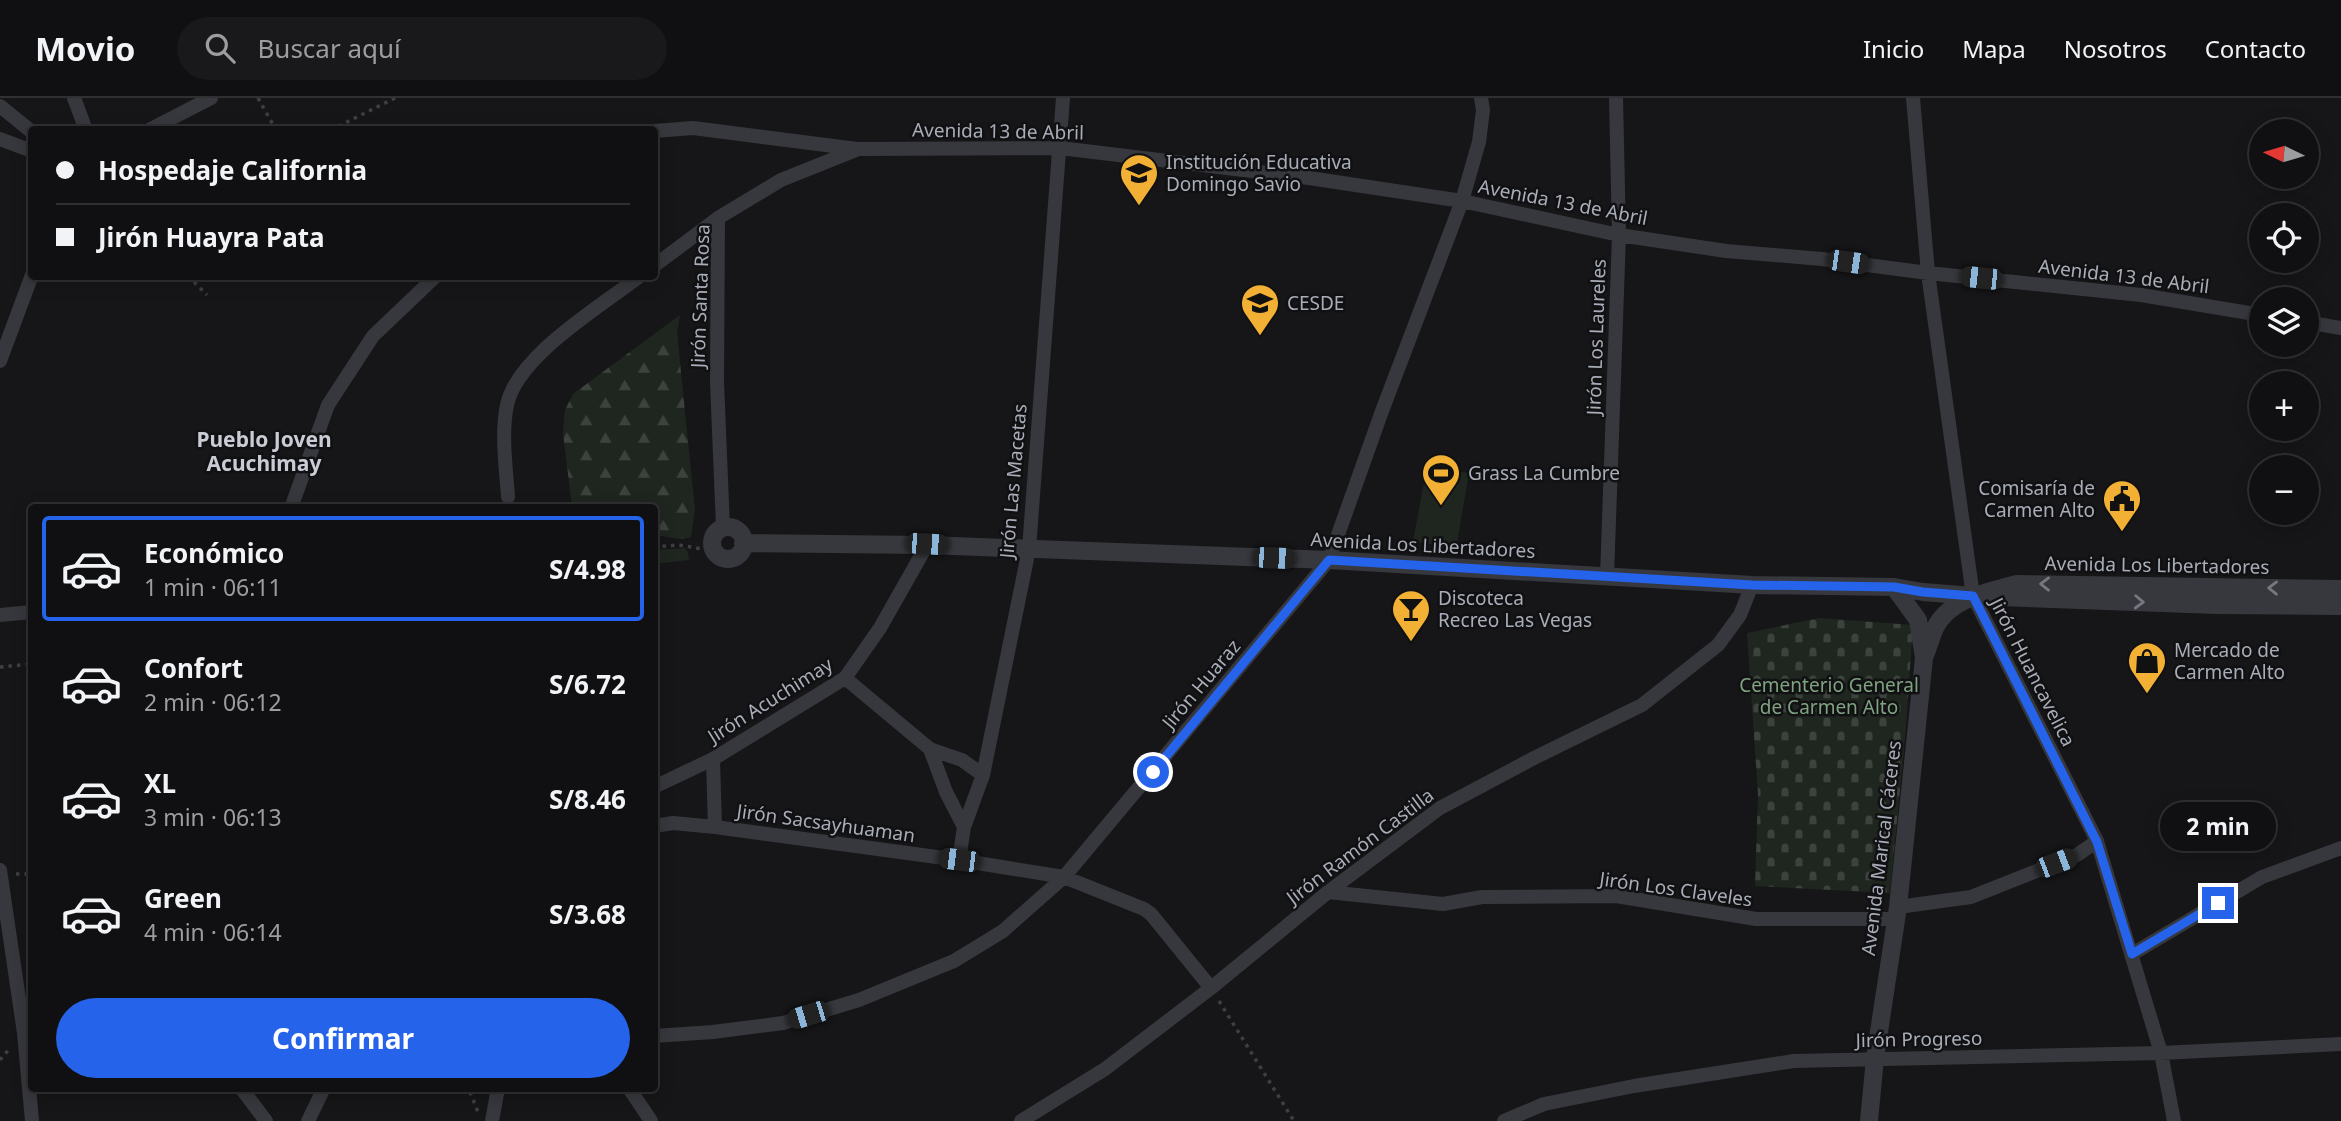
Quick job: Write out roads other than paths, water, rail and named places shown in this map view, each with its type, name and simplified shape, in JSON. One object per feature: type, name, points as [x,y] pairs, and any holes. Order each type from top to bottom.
[{"type":"street","points":[[74,98],[84,126]]},
{"type":"street","points":[[157,126],[211,98]]},
{"type":"street","name":"Jirón Las Macetas","points":[[959,860],[964,827],[983,775],[1029,549],[1063,98]]},
{"type":"street","name":"Jirón Huaraz","points":[[658,1036],[783,1023],[859,1000],[954,961],[1003,931],[1064,877],[1329,560],[1462,201],[1479,142],[1483,110],[1481,98]]},
{"type":"street","name":"Jirón Los Laureles","points":[[1607,577],[1619,235],[1616,98]]},
{"type":"street","name":"Jirón Huancavelica","points":[[1913,98],[1928,273],[1973,596],[2097,842],[2161,1053],[2174,1121]]},
{"type":"street","points":[[0,106],[28,129]]},
{"type":"street","points":[[658,131],[694,128],[857,149]]},
{"type":"street","points":[[0,139],[28,150]]},
{"type":"street","name":"Avenida 13 de Abril","points":[[857,149],[1059,148],[1309,178],[1462,201],[1619,235],[1726,251],[1822,259],[2141,295],[2249,313]]},
{"type":"street","name":"Jirón Santa Rosa","points":[[723,528],[717,382],[718,218],[781,180],[857,149]]},
{"type":"street","points":[[658,263],[718,218]]},
{"type":"street","points":[[0,361],[30,280]]},
{"type":"street","points":[[292,504],[328,405],[373,336],[432,280]]},
{"type":"street","points":[[508,497],[505,439],[507,405],[515,383],[541,351],[635,280]]},
{"type":"street","points":[[2319,324],[2341,328]]},
{"type":"street","points":[[723,528],[736,529],[743,543],[738,555],[725,558],[714,551],[713,537],[723,528]]},
{"type":"street","name":"Avenida Los Libertadores","points":[[743,543],[927,544],[1329,560],[1752,585],[1894,587],[1973,596],[2216,605],[2341,606]]},
{"type":"street","name":"Jirón Acuchimay","points":[[715,827],[713,759],[845,678],[880,628],[927,544]]},
{"type":"street","name":"Avenida Los Libertadores","points":[[1973,596],[2017,584],[2341,589]]},
{"type":"street","name":"Jirón Ramón Castilla","points":[[1021,1121],[1105,1069],[1211,988],[1328,892],[1440,808],[1642,705],[1718,645],[1741,615],[1752,585]]},
{"type":"street","name":"Avenida Marical Cáceres","points":[[1869,1121],[1875,1058],[1896,913],[1924,658],[1918,620],[1894,587]]},
{"type":"street","points":[[1924,658],[1937,625],[1953,608],[1973,596]]},
{"type":"street","points":[[0,615],[28,612]]},
{"type":"street","points":[[845,678],[930,749],[962,760],[983,775]]},
{"type":"street","points":[[930,749],[946,792],[964,827]]},
{"type":"street","points":[[658,785],[713,759]]},
{"type":"street","name":"Jirón Sacsayhuaman","points":[[658,825],[673,822],[715,827],[1064,877],[1151,914],[1211,988]]},
{"type":"street","name":"Jirón Los Claveles","points":[[1328,892],[1443,904],[1482,897],[1616,896],[1756,919],[1896,913],[1971,897],[2077,855],[2097,842]]},
{"type":"street","points":[[2132,954],[2262,877],[2341,848]]},
{"type":"street","points":[[0,870],[28,1077]]},
{"type":"street","name":"Jirón Progreso","points":[[1504,1121],[1544,1104],[1634,1086],[1794,1061],[2161,1053],[2341,1044]]},
{"type":"street","points":[[29,1092],[32,1121]]},
{"type":"street","points":[[244,1092],[266,1121]]},
{"type":"street","points":[[308,1121],[322,1092]]},
{"type":"street","points":[[492,1121],[497,1092]]},
{"type":"street","points":[[632,1092],[651,1121]]},
{"type":"place","name":"Institución Educativa Domingo Savio","points":[[1139,207]]},
{"type":"place","name":"CESDE","points":[[1260,337]]},
{"type":"place","name":"Grass La Cumbre","points":[[1441,507]]},
{"type":"place","name":"Comisaría de Carmen Alto","points":[[2122,533]]},
{"type":"place","name":"Discoteca Recreo Las Vegas","points":[[1411,643]]},
{"type":"place","name":"Mercado de Carmen Alto","points":[[2147,695]]},
{"type":"district","name":"Pueblo Joven Acuchimay","points":[[264,451]]},
{"type":"park label","name":"Cementerio General de Carmen Alto","points":[[1829,696]]}]
